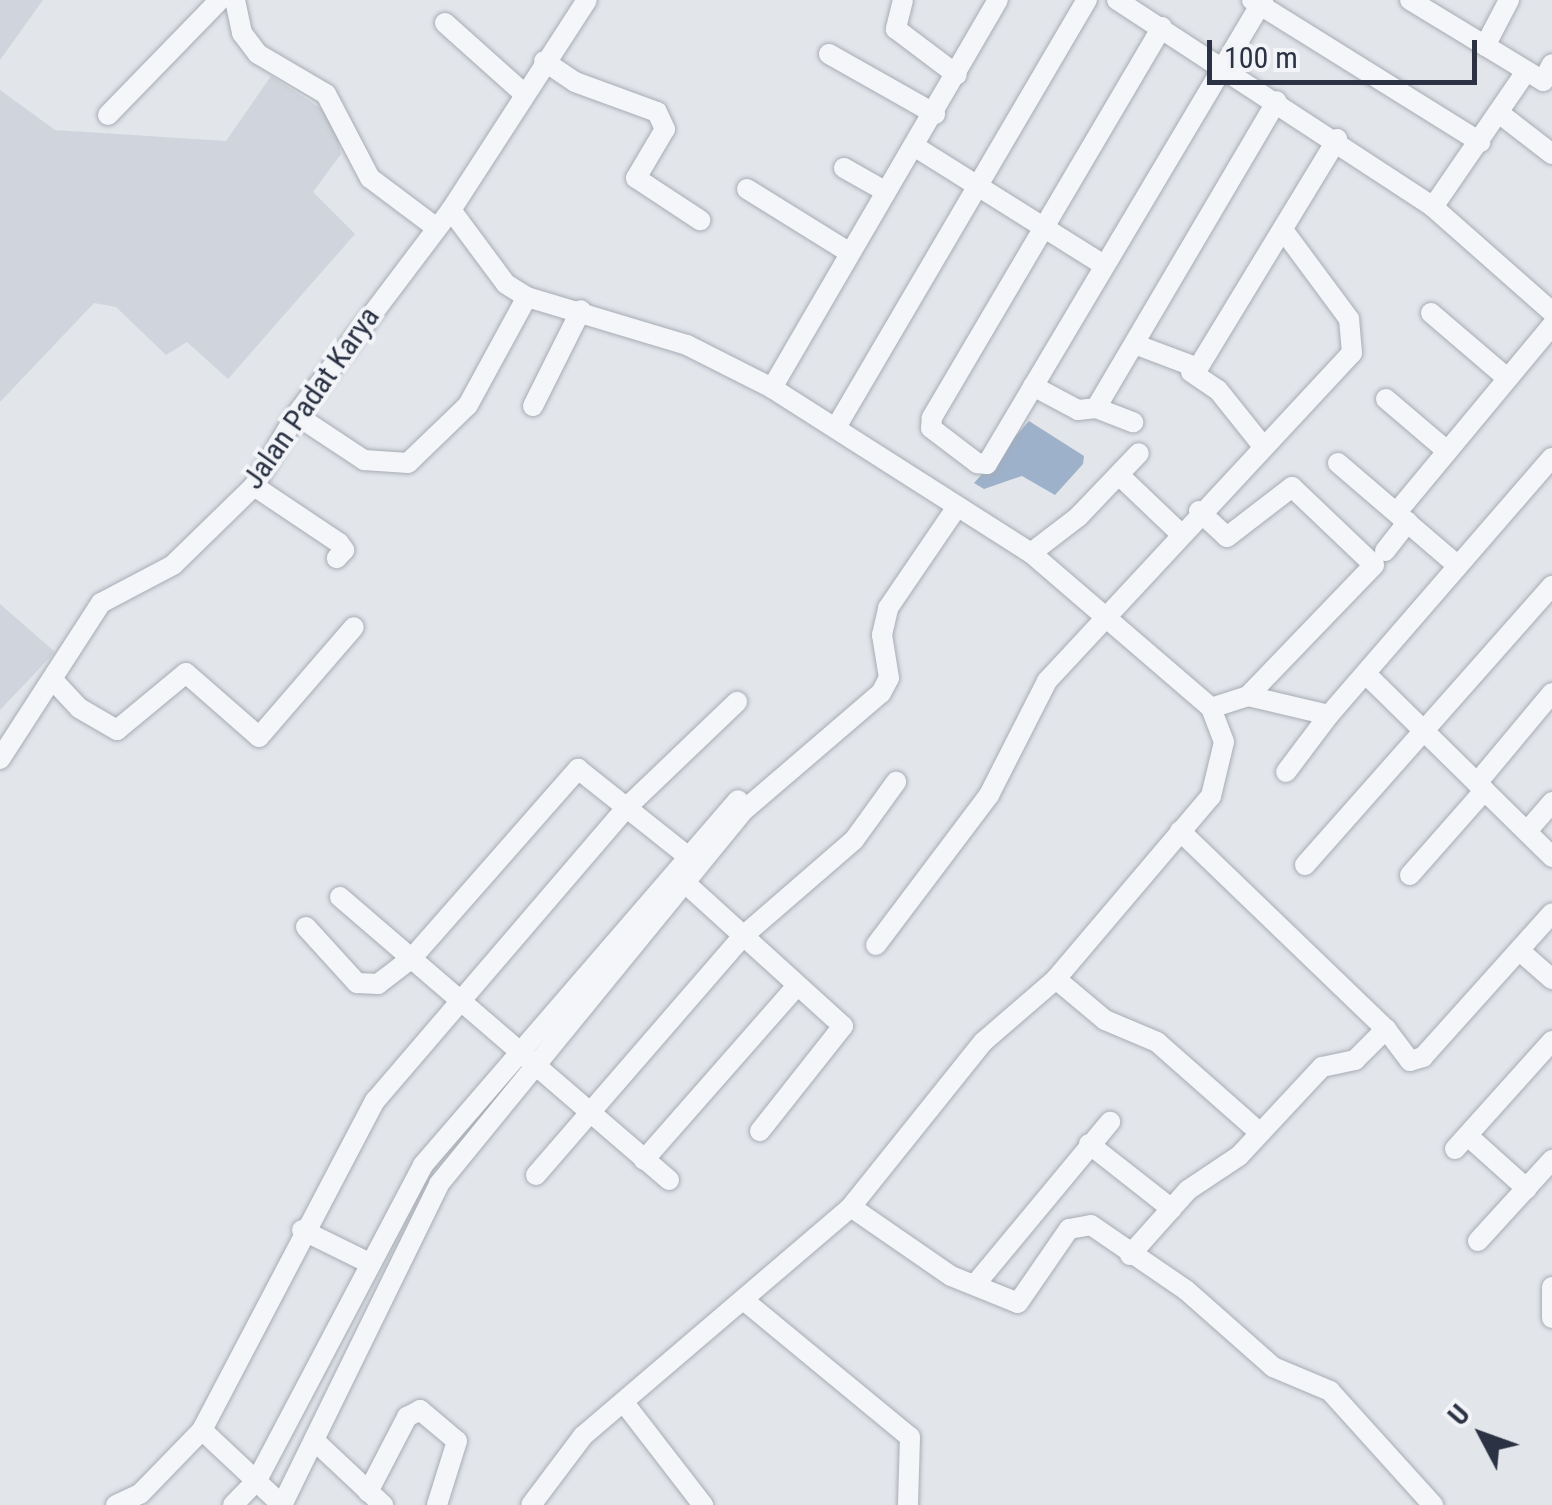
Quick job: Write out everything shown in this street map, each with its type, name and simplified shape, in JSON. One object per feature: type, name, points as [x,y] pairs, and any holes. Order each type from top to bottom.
[{"type":"street","points":[[108,114],[220,0]]},
{"type":"street","points":[[234,0],[242,34],[258,54],[326,94],[370,178],[434,226]]},
{"type":"street","points":[[903,0],[896,29],[957,75]]},
{"type":"street","points":[[772,388],[846,251],[935,114],[998,0]]},
{"type":"street","points":[[838,424],[1087,0]]},
{"type":"street","points":[[1117,0],[1337,139],[1433,207],[1552,312]]},
{"type":"street","points":[[1410,0],[1543,81],[1552,64]]},
{"type":"street","points":[[1484,46],[1510,0]]},
{"type":"street","name":"Jalan Padat Karya","points":[[0,759],[101,603],[173,565],[254,486],[296,415],[434,226],[451,210],[521,91],[583,1]]},
{"type":"street","points":[[1162,27],[1039,227],[931,428],[987,464],[1258,2],[1480,142]]},
{"type":"street","points":[[445,22],[521,91]]},
{"type":"street","points":[[829,54],[935,114]]},
{"type":"street","points":[[544,61],[575,82],[657,112],[665,130],[636,178],[700,220]]},
{"type":"street","points":[[1433,207],[1526,72]]},
{"type":"street","points":[[1096,408],[1137,345],[1276,101]]},
{"type":"street","points":[[1498,114],[1552,154]]},
{"type":"street","points":[[1190,372],[1284,230],[1337,139]]},
{"type":"street","points":[[914,146],[1102,264]]},
{"type":"street","points":[[844,168],[884,190]]},
{"type":"street","points":[[747,189],[846,251]]},
{"type":"street","points":[[451,210],[506,284],[527,296],[687,346],[772,388],[838,424],[1031,553],[1110,614],[1211,708],[1224,742],[1222,766],[1211,796],[1056,978],[982,1042],[851,1207],[746,1302],[583,1436],[531,1505]]},
{"type":"street","points":[[876,944],[989,795],[1047,680],[1199,511],[1343,369],[1354,345],[1349,319],[1284,230]]},
{"type":"street","points":[[296,415],[364,460],[408,463],[468,405],[527,296]]},
{"type":"street","points":[[534,406],[581,310]]},
{"type":"street","points":[[1431,313],[1506,377]]},
{"type":"street","points":[[1385,551],[1447,450],[1552,325]]},
{"type":"street","points":[[1137,345],[1190,372],[1227,400],[1262,445]]},
{"type":"street","points":[[1033,386],[1078,410],[1096,408],[1134,422]]},
{"type":"street","points":[[1386,398],[1447,450]]},
{"type":"street","points":[[1031,553],[1119,475],[1139,452]]},
{"type":"street","points":[[1286,772],[1328,716],[1552,458]]},
{"type":"street","points":[[1338,463],[1458,566]]},
{"type":"street","points":[[1119,475],[1180,532]]},
{"type":"street","points":[[254,486],[339,543],[344,550],[337,558]]},
{"type":"street","points":[[1199,511],[1227,537],[1292,487],[1374,565],[1248,696],[1211,708]]},
{"type":"street","points":[[202,1430],[282,1505],[317,1444],[401,1254],[439,1184],[742,812],[880,693],[888,678],[882,635],[888,608],[957,507]]},
{"type":"street","points":[[1305,865],[1552,586]]},
{"type":"street","points":[[53,680],[79,708],[117,730],[186,672],[259,737],[354,627]]},
{"type":"street","points":[[1367,675],[1427,730],[1552,858]]},
{"type":"street","points":[[233,1505],[257,1480],[368,1263],[423,1166],[517,1049],[727,808],[888,678]]},
{"type":"street","points":[[1410,875],[1552,693]]},
{"type":"street","points":[[1248,696],[1328,716]]},
{"type":"street","points":[[116,1505],[140,1494],[202,1430],[354,1130],[628,806],[737,702]]},
{"type":"street","points":[[306,927],[366,989],[412,958],[573,771],[584,770],[684,854]]},
{"type":"street","points":[[536,1175],[742,937],[854,840],[896,782]]},
{"type":"street","points":[[1528,830],[1552,802]]},
{"type":"street","points":[[1180,831],[1418,1060],[1552,913]]},
{"type":"street","points":[[684,881],[844,1031],[760,1131]]},
{"type":"street","points":[[340,898],[669,1180]]},
{"type":"street","points":[[1520,951],[1552,979]]},
{"type":"street","points":[[1056,978],[1105,1020],[1157,1042],[1259,1132]]},
{"type":"street","points":[[644,1160],[796,987]]},
{"type":"street","points":[[1130,1255],[1172,1208],[1259,1132],[1322,1067],[1355,1060],[1386,1029]]},
{"type":"street","points":[[1526,1189],[1462,1142],[1552,1041]]},
{"type":"street","points":[[978,1281],[1110,1122]]},
{"type":"street","points":[[1090,1144],[1172,1208]]},
{"type":"street","points":[[1478,1242],[1552,1160]]},
{"type":"street","points":[[851,1207],[951,1276],[978,1281],[1018,1303],[1078,1224],[1186,1290],[1273,1368],[1330,1392],[1433,1505]]},
{"type":"street","points":[[302,1230],[368,1263]]},
{"type":"street","points":[[380,1241],[401,1254]]},
{"type":"street","points":[[1552,1287],[1552,1318]]},
{"type":"street","points":[[746,1302],[910,1437],[908,1505]]},
{"type":"street","points":[[625,1404],[702,1505]]},
{"type":"street","points":[[317,1444],[376,1498],[407,1417],[420,1410],[457,1441],[437,1505]]},
{"type":"shaded area","points":[[0,0],[43,0],[0,60]]},
{"type":"shaded area","points":[[271,76],[334,117],[341,154],[313,192],[355,234],[228,379],[187,342],[166,355],[116,307],[94,303],[0,402],[0,90],[55,130],[226,141]]},
{"type":"shaded area","points":[[0,604],[55,652],[0,710]]},
{"type":"water","points":[[1029,421],[1084,456],[1083,464],[1055,495],[1022,476],[984,489],[974,483]]}]
